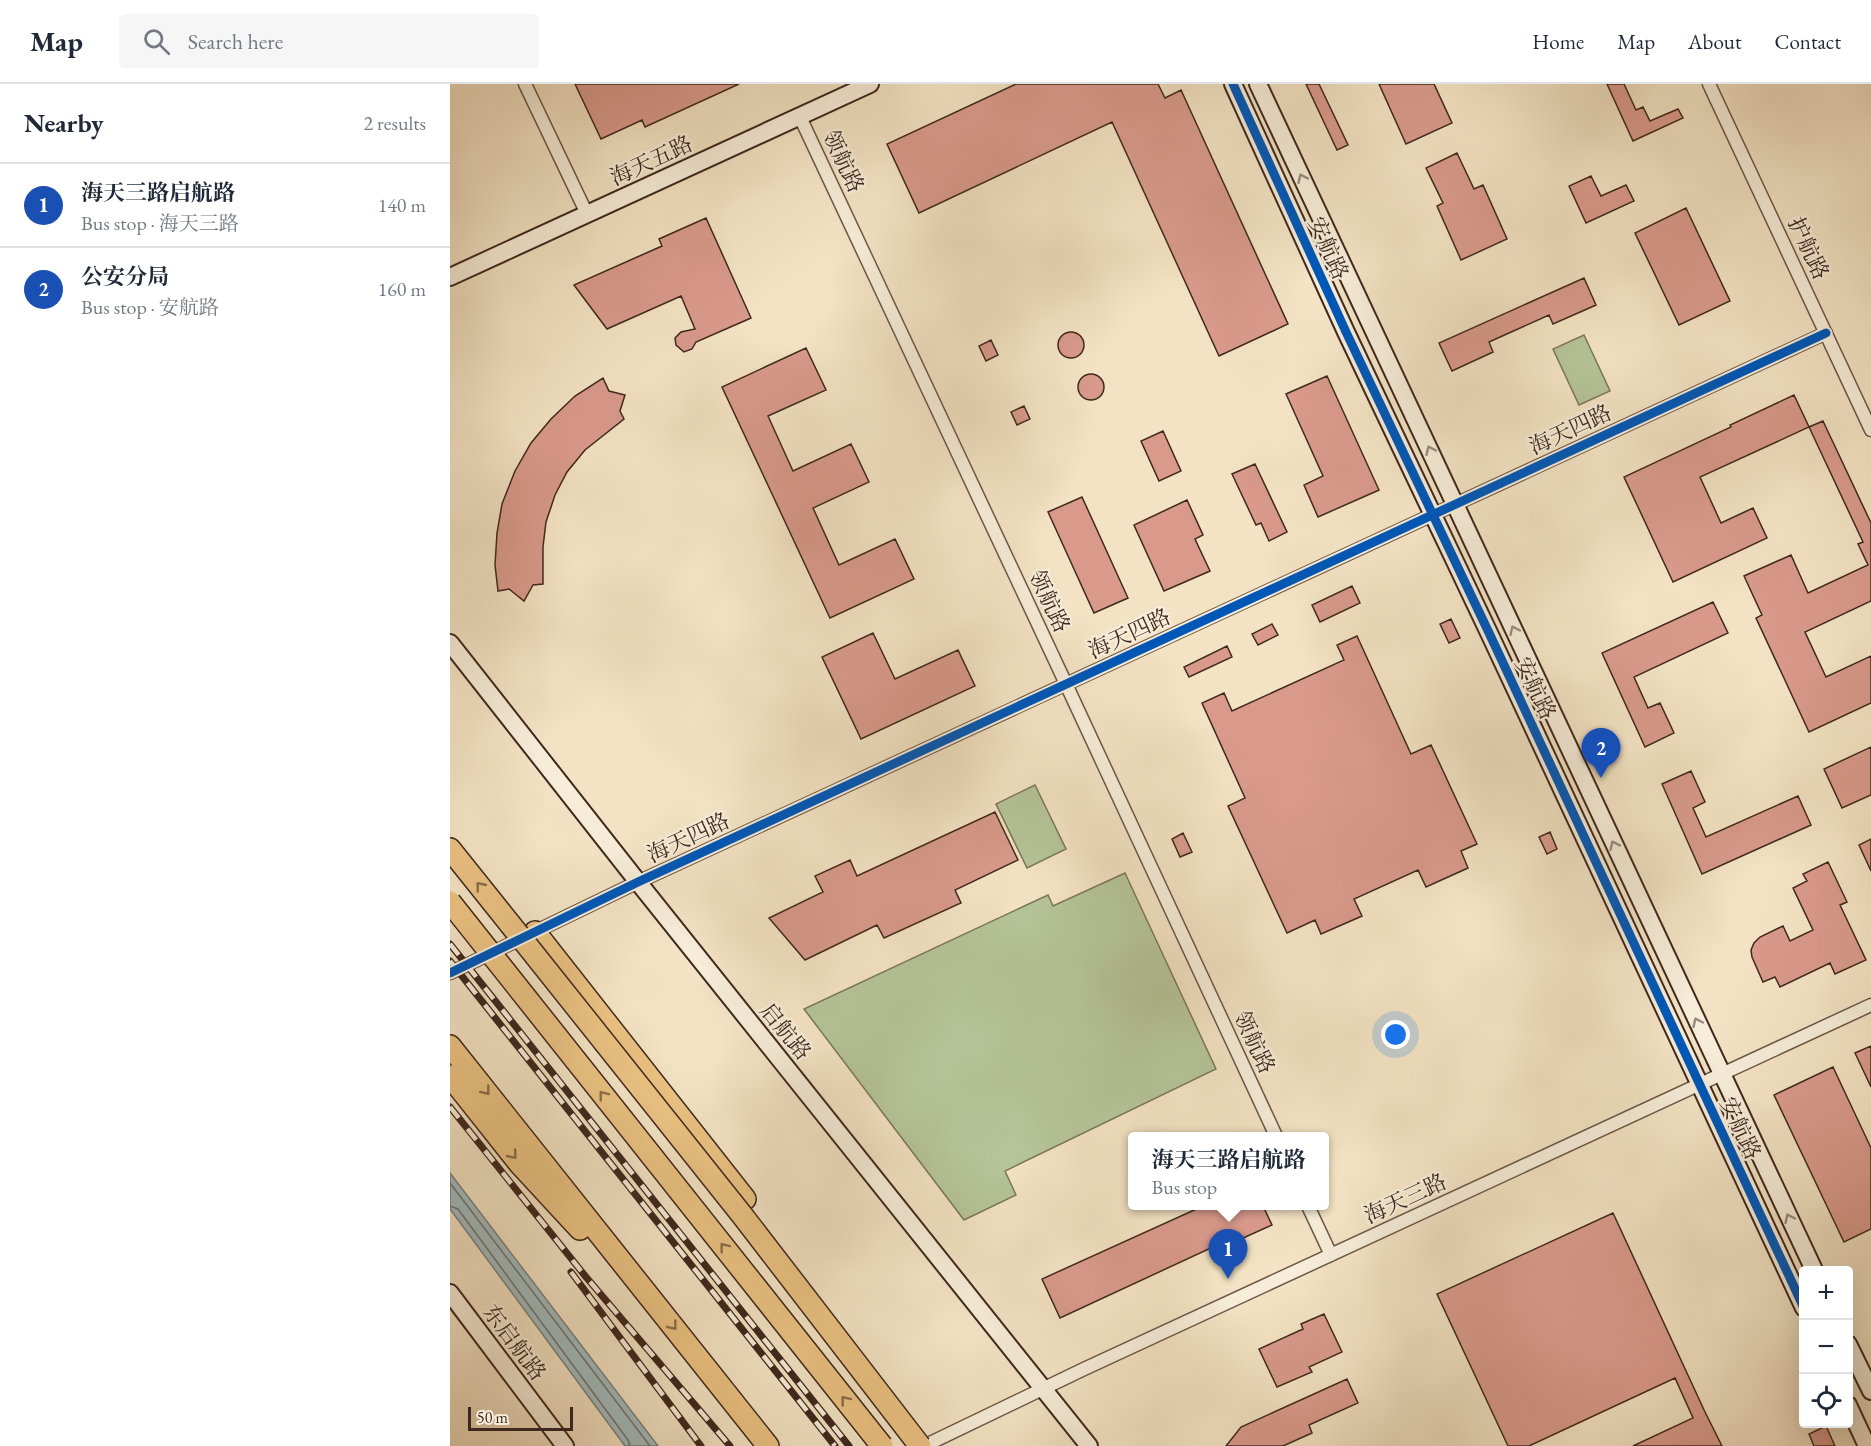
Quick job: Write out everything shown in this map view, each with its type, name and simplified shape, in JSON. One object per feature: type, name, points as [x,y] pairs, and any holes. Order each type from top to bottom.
[{"type":"highway","points":[[450,849],[742,1215],[922,1446]]},
{"type":"highway","points":[[450,902],[882,1446]]},
{"type":"highway","points":[[535,932],[861,1348],[884,1399]]},
{"type":"highway","points":[[450,1046],[768,1446]]},
{"type":"highway","points":[[450,1076],[519,1163],[589,1240],[647,1293]]},
{"type":"street","points":[[525,84],[587,214]]},
{"type":"street","name":"海天五路","points":[[450,278],[870,84]]},
{"type":"street","name":"安航路","points":[[1233,84],[1346,332],[1799,1299]]},
{"type":"street","name":"安航路","points":[[1258,84],[1812,1266]]},
{"type":"street","name":"护航路","points":[[1709,84],[1871,430]]},
{"type":"street","name":"领航路","points":[[800,117],[1274,1132]]},
{"type":"street","name":"海天四路","points":[[450,973],[638,882],[1432,513],[1826,333]]},
{"type":"street","name":"启航路","points":[[450,643],[1089,1446]]},
{"type":"street","name":"海天三路","points":[[922,1446],[1871,1005]]},
{"type":"street","points":[[1310,1210],[1331,1255]]},
{"type":"street","name":"东启航路","points":[[450,1293],[565,1446]]},
{"type":"street","points":[[1853,1354],[1871,1391]]},
{"type":"street","points":[[1853,1415],[1868,1446]]},
{"type":"green space","points":[[1584,335],[1610,391],[1579,405],[1553,349]]},
{"type":"green space","points":[[1035,785],[1066,849],[1027,868],[996,804]]},
{"type":"green space","points":[[1125,873],[1216,1069],[1005,1171],[1016,1195],[964,1220],[804,1009],[1048,895],[1053,906]]},
{"type":"water","points":[[450,1173],[658,1446],[625,1446],[450,1209]]},
{"type":"building","points":[[575,84],[739,84],[645,127],[642,120],[601,139]]},
{"type":"building","points":[[1016,84],[1158,84],[1165,98],[1181,90],[1288,324],[1219,356],[1112,122],[919,213],[887,144]]},
{"type":"building","points":[[1306,84],[1319,84],[1348,145],[1337,150]]},
{"type":"building","points":[[1379,84],[1434,84],[1452,123],[1406,144]]},
{"type":"building","points":[[1607,84],[1624,84],[1636,110],[1643,107],[1650,121],[1678,109],[1683,118],[1633,141]]},
{"type":"building","points":[[1457,153],[1474,189],[1483,185],[1507,239],[1461,260],[1437,206],[1443,203],[1426,168]]},
{"type":"building","points":[[1591,176],[1601,196],[1626,185],[1634,201],[1586,223],[1569,186]]},
{"type":"building","points":[[1686,208],[1730,301],[1679,325],[1635,233]]},
{"type":"building","points":[[706,218],[751,318],[696,342],[692,349],[684,352],[676,345],[675,338],[681,332],[695,329],[681,296],[607,329],[574,285],[662,246],[659,239]]},
{"type":"building","points":[[1584,278],[1596,305],[1553,324],[1549,315],[1489,342],[1493,352],[1452,371],[1439,343]]},
{"type":"building","points":[[1071,332],[1080,336],[1084,345],[1080,354],[1071,358],[1062,354],[1058,345],[1062,336]]},
{"type":"building","points":[[991,340],[998,355],[986,361],[979,346]]},
{"type":"building","points":[[806,348],[826,390],[768,416],[793,471],[851,444],[869,482],[813,508],[839,565],[895,539],[914,579],[830,618],[722,387]]},
{"type":"building","points":[[1091,374],[1100,378],[1104,387],[1100,396],[1091,400],[1082,396],[1078,387],[1082,378]]},
{"type":"building","points":[[1327,376],[1379,490],[1318,517],[1304,485],[1323,476],[1286,394]]},
{"type":"building","points":[[603,378],[609,391],[625,395],[620,411],[624,419],[585,450],[567,472],[555,495],[546,522],[543,584],[533,585],[524,601],[509,589],[498,591],[495,565],[497,533],[502,504],[515,471],[531,443],[551,419],[575,396]]},
{"type":"building","points":[[1794,395],[1809,427],[1700,477],[1721,523],[1753,508],[1767,538],[1673,582],[1624,477]]},
{"type":"building","points":[[1024,406],[1030,419],[1017,425],[1011,412]]},
{"type":"building","points":[[1823,421],[1871,523],[1871,601],[1805,632],[1826,677],[1871,656],[1871,703],[1809,732],[1756,618],[1762,615],[1744,576],[1791,555],[1808,593],[1868,565],[1858,544],[1863,542],[1809,427]]},
{"type":"building","points":[[1163,431],[1181,471],[1159,481],[1141,441]]},
{"type":"building","points":[[1255,464],[1287,532],[1269,541],[1261,523],[1256,525],[1232,474]]},
{"type":"building","points":[[1082,497],[1128,598],[1094,613],[1048,512]]},
{"type":"building","points":[[1187,500],[1203,535],[1195,539],[1210,571],[1164,591],[1134,525]]},
{"type":"building","points":[[1352,586],[1360,603],[1320,622],[1312,605]]},
{"type":"building","points":[[1713,602],[1728,633],[1634,677],[1648,708],[1660,703],[1674,733],[1645,747],[1602,653]]},
{"type":"building","points":[[1451,619],[1460,638],[1449,643],[1440,624]]},
{"type":"building","points":[[1272,624],[1278,635],[1258,645],[1252,634]]},
{"type":"building","points":[[873,633],[895,679],[958,650],[975,686],[861,739],[822,657]]},
{"type":"building","points":[[1357,636],[1411,754],[1431,745],[1477,844],[1461,851],[1468,868],[1426,887],[1418,870],[1354,899],[1362,916],[1321,934],[1315,920],[1287,933],[1228,806],[1245,798],[1202,703],[1224,693],[1232,711],[1344,660],[1337,645]]},
{"type":"building","points":[[1227,646],[1232,657],[1189,677],[1184,667]]},
{"type":"building","points":[[1871,747],[1871,795],[1842,808],[1824,769]]},
{"type":"building","points":[[1691,771],[1705,802],[1693,808],[1706,837],[1798,796],[1811,825],[1702,874],[1662,784]]},
{"type":"building","points":[[995,812],[1018,860],[955,890],[961,903],[884,938],[877,925],[805,960],[769,918],[823,892],[815,876],[850,860],[857,876]]},
{"type":"building","points":[[1550,832],[1557,849],[1547,854],[1539,837]]},
{"type":"building","points":[[1183,833],[1192,852],[1180,857],[1172,839]]},
{"type":"building","points":[[1871,839],[1871,871],[1859,845]]},
{"type":"building","points":[[1828,862],[1847,902],[1840,905],[1866,960],[1835,974],[1830,963],[1780,987],[1775,977],[1763,982],[1752,957],[1751,950],[1754,943],[1760,937],[1783,926],[1790,941],[1813,930],[1793,888],[1807,881],[1803,874]]},
{"type":"building","points":[[1871,1046],[1871,1087],[1855,1053]]},
{"type":"building","points":[[1833,1067],[1871,1148],[1871,1229],[1844,1242],[1774,1095]]},
{"type":"building","points":[[1194,1210],[1265,1210],[1272,1225],[1230,1244],[1228,1240],[1060,1318],[1042,1279]]},
{"type":"building","points":[[1613,1213],[1722,1446],[1633,1446],[1693,1418],[1675,1378],[1529,1446],[1508,1446],[1437,1294]]},
{"type":"building","points":[[1324,1314],[1342,1352],[1309,1367],[1312,1372],[1277,1387],[1259,1349],[1303,1329],[1301,1324]]},
{"type":"building","points":[[1347,1379],[1358,1403],[1309,1425],[1312,1433],[1283,1446],[1226,1446],[1241,1427]]},
{"type":"building","points":[[1827,1428],[1835,1446],[1814,1446],[1809,1434]]},
{"type":"railway","points":[[450,944],[849,1446]]},
{"type":"railway","points":[[450,961],[835,1446]]},
{"type":"railway","points":[[450,1107],[586,1277],[730,1446]]},
{"type":"railway","points":[[571,1272],[701,1446]]},
{"type":"cycle path","points":[[1233,84],[1346,332],[1799,1297]]},
{"type":"cycle path","points":[[450,973],[638,882],[1826,333]]},
{"type":"place","name":"公安分局","points":[[1601,778]]},
{"type":"place","name":"海天三路启航路","points":[[1228,1279]]}]
